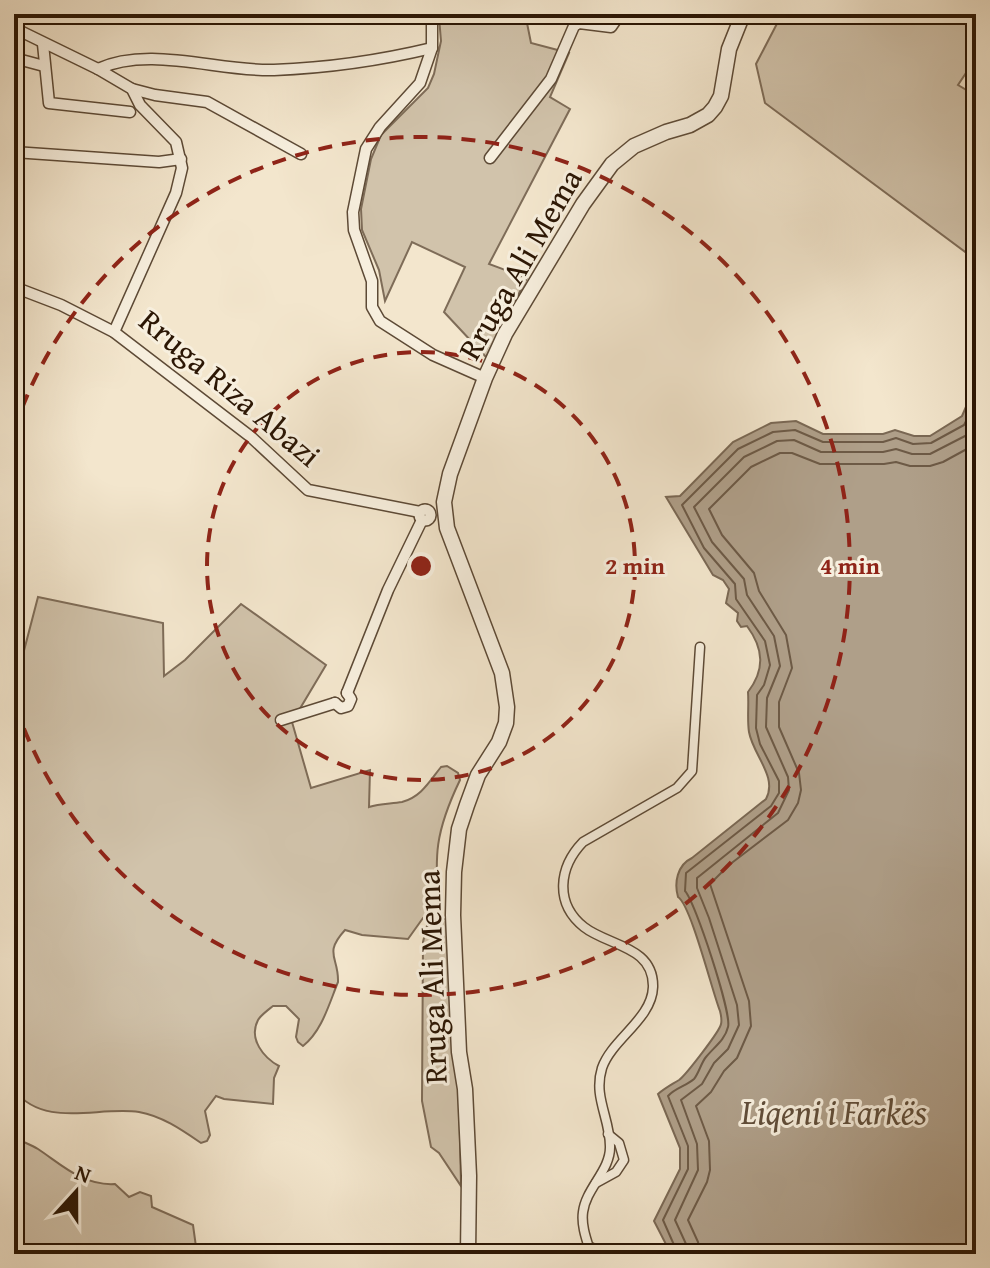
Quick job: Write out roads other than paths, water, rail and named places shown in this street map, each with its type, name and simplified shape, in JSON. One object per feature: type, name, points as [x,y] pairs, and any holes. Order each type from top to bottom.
[{"type":"street","points":[[432,14],[432,48],[420,83],[380,127],[366,149],[355,192],[354,230],[372,281],[372,307],[380,321],[433,355],[485,378]]},
{"type":"street","points":[[490,158],[551,79],[574,26],[579,23],[611,27],[620,14]]},
{"type":"street","name":"Rruga Ali Mema","points":[[468,1254],[465,1089],[457,1022],[454,872],[459,829],[478,775],[499,742],[506,723],[507,707],[502,673],[456,554],[429,514],[450,474],[485,378],[505,334],[583,204],[612,164],[634,146],[690,125],[708,115],[715,107],[721,96],[729,49],[743,14]]},
{"type":"street","points":[[14,28],[132,89],[207,102],[301,154]]},
{"type":"street","points":[[43,44],[49,103],[130,112]]},
{"type":"street","points":[[98,69],[111,64],[157,59],[271,70],[326,65],[432,48]]},
{"type":"street","points":[[14,58],[44,66]]},
{"type":"street","points":[[14,152],[159,162],[181,159],[176,142],[140,105],[132,89]]},
{"type":"street","name":"Rruga Riza Abazi","points":[[181,159],[182,176],[176,193],[114,332],[251,437],[308,490],[429,514]]},
{"type":"street","points":[[14,287],[61,305],[114,332]]},
{"type":"street","points":[[281,720],[335,703],[341,708],[348,706],[351,699],[347,693],[388,590],[429,514]]},
{"type":"street","points":[[606,1254],[590,1250],[583,1225],[583,1212],[611,1150],[598,1093],[609,1054],[645,1009],[653,989],[652,978],[640,956],[597,935],[575,918],[564,894],[562,879],[572,853],[583,842],[677,788],[692,771],[700,647]]},
{"type":"street","points":[[595,1183],[616,1172],[624,1160],[619,1143],[608,1134]]},
{"type":"street","points":[[456,1254],[470,1237]]},
{"type":"water","name":"Liqeni i Farkës","points":[[976,384],[976,1254],[671,1254],[654,1221],[680,1169],[680,1148],[658,1094],[688,1071],[715,1035],[721,1021],[695,931],[678,897],[677,880],[687,861],[766,799],[769,782],[748,727],[748,692],[760,668],[757,643],[747,626],[741,627],[737,621],[738,613],[726,603],[729,589],[723,580],[713,575],[666,497],[680,496],[733,442],[771,423],[796,421],[823,434],[883,434],[895,430],[914,436],[930,436],[962,416]]}]
